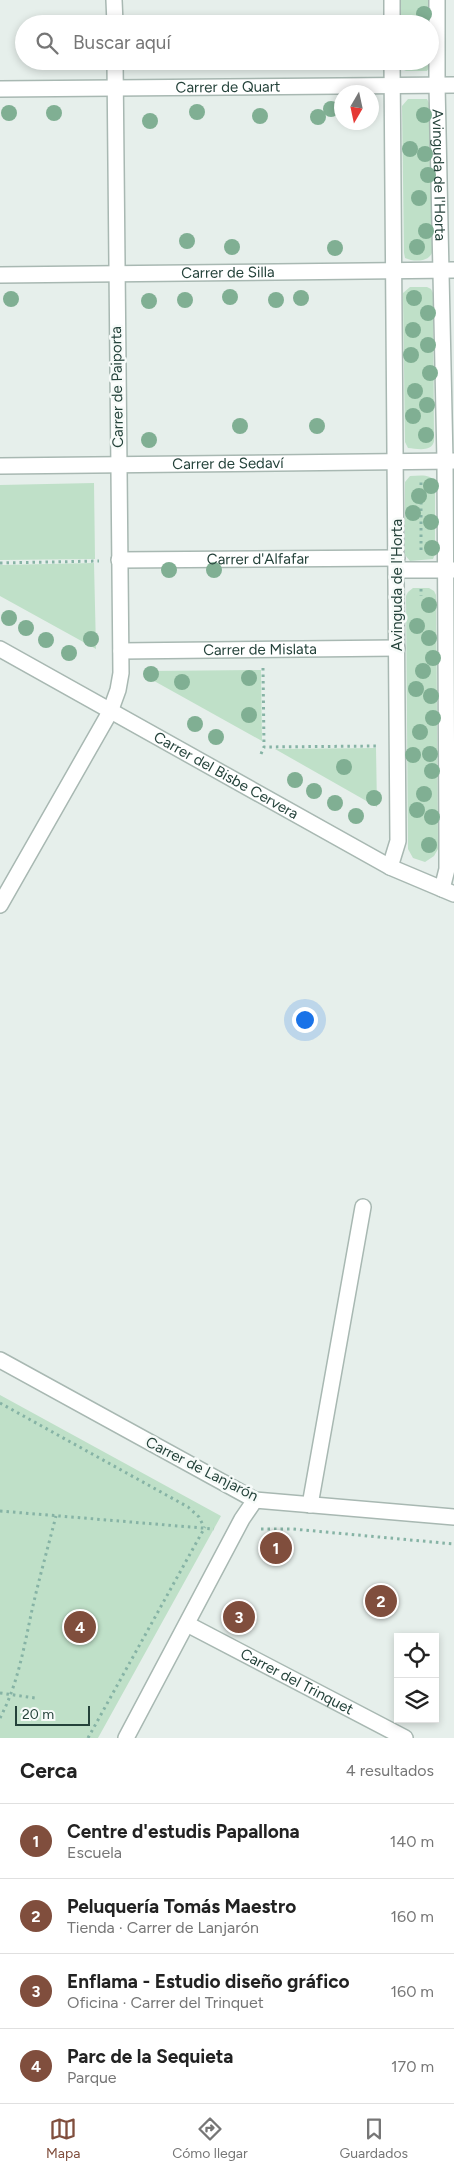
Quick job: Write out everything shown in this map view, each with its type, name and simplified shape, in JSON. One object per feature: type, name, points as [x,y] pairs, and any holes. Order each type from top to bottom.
[{"type":"street","points":[[114,0],[115,15]]},
{"type":"street","points":[[392,0],[392,15]]},
{"type":"street","name":"Avinguda de l'Horta","points":[[437,0],[437,15]]},
{"type":"street","name":"Carrer de Paiporta","points":[[0,905],[110,712],[118,690],[121,652],[115,70]]},
{"type":"street","name":"Avinguda de l'Horta","points":[[390,867],[398,841],[397,462],[392,70]]},
{"type":"street","name":"Avinguda de l'Horta","points":[[437,70],[448,270],[448,891]]},
{"type":"street","name":"Carrer de Quart","points":[[0,89],[454,85]]},
{"type":"street","name":"Carrer de Silla","points":[[0,275],[448,270]]},
{"type":"street","name":"Carrer de Sedaví","points":[[0,466],[449,461]]},
{"type":"street","name":"Carrer d'Alfafar","points":[[119,560],[397,564],[449,570]]},
{"type":"street","name":"Carrer de Mislata","points":[[121,652],[397,648]]},
{"type":"street","name":"Carrer del Bisbe Cervera","points":[[0,649],[390,867],[448,891]]},
{"type":"street","points":[[310,1505],[363,1207]]},
{"type":"street","name":"Carrer de Lanjarón","points":[[0,1360],[256,1500],[454,1517]]},
{"type":"street","points":[[126,1738],[242,1519],[256,1500]]},
{"type":"street","name":"Carrer del Trinquet","points":[[187,1624],[405,1738]]},
{"type":"path","points":[[421,482],[421,551]]},
{"type":"path","points":[[0,562],[99,561]]},
{"type":"path","points":[[261,754],[264,747],[263,666]]},
{"type":"path","points":[[264,747],[382,746]]},
{"type":"path","points":[[0,1403],[188,1506],[199,1517],[205,1528]]},
{"type":"path","points":[[0,1511],[205,1528],[249,1543],[254,1533],[262,1528],[270,1528],[454,1544]]},
{"type":"path","points":[[0,1718],[11,1694],[21,1662],[32,1608],[56,1516]]},
{"type":"path","points":[[88,1738],[205,1528]]},
{"type":"path","points":[[0,1693],[35,1698]]},
{"type":"green space","points":[[401,0],[430,0],[430,15],[401,15]]},
{"type":"green space","points":[[404,70],[428,70],[427,71]]},
{"type":"green space","points":[[408,99],[427,99],[431,107],[432,253],[424,260],[405,258],[404,253],[402,106]]},
{"type":"green space","points":[[410,287],[427,287],[433,293],[434,441],[430,447],[424,449],[408,448],[405,442],[403,293]]},
{"type":"green space","points":[[410,476],[427,476],[435,482],[435,554],[433,559],[410,561],[405,555],[405,482]]},
{"type":"green space","points":[[94,483],[95,559],[0,560],[0,485]]},
{"type":"green space","points":[[94,563],[96,649],[0,596],[0,565]]},
{"type":"green space","points":[[413,588],[429,588],[436,595],[438,849],[434,856],[425,862],[413,858],[408,849],[406,596]]},
{"type":"green space","points":[[261,670],[262,741],[147,677],[149,671]]},
{"type":"green space","points":[[376,748],[377,807],[275,749]]},
{"type":"green space","points":[[0,1395],[221,1516],[98,1738],[0,1738]]},
{"type":"place","name":"Centre d'estudis Papallona","points":[[276,1548]]},
{"type":"place","name":"Peluquería Tomás Maestro","points":[[381,1601]]},
{"type":"place","name":"Enflama - Estudio diseño gráfico","points":[[239,1617]]},
{"type":"place","name":"Parc de la Sequieta","points":[[80,1627]]}]
